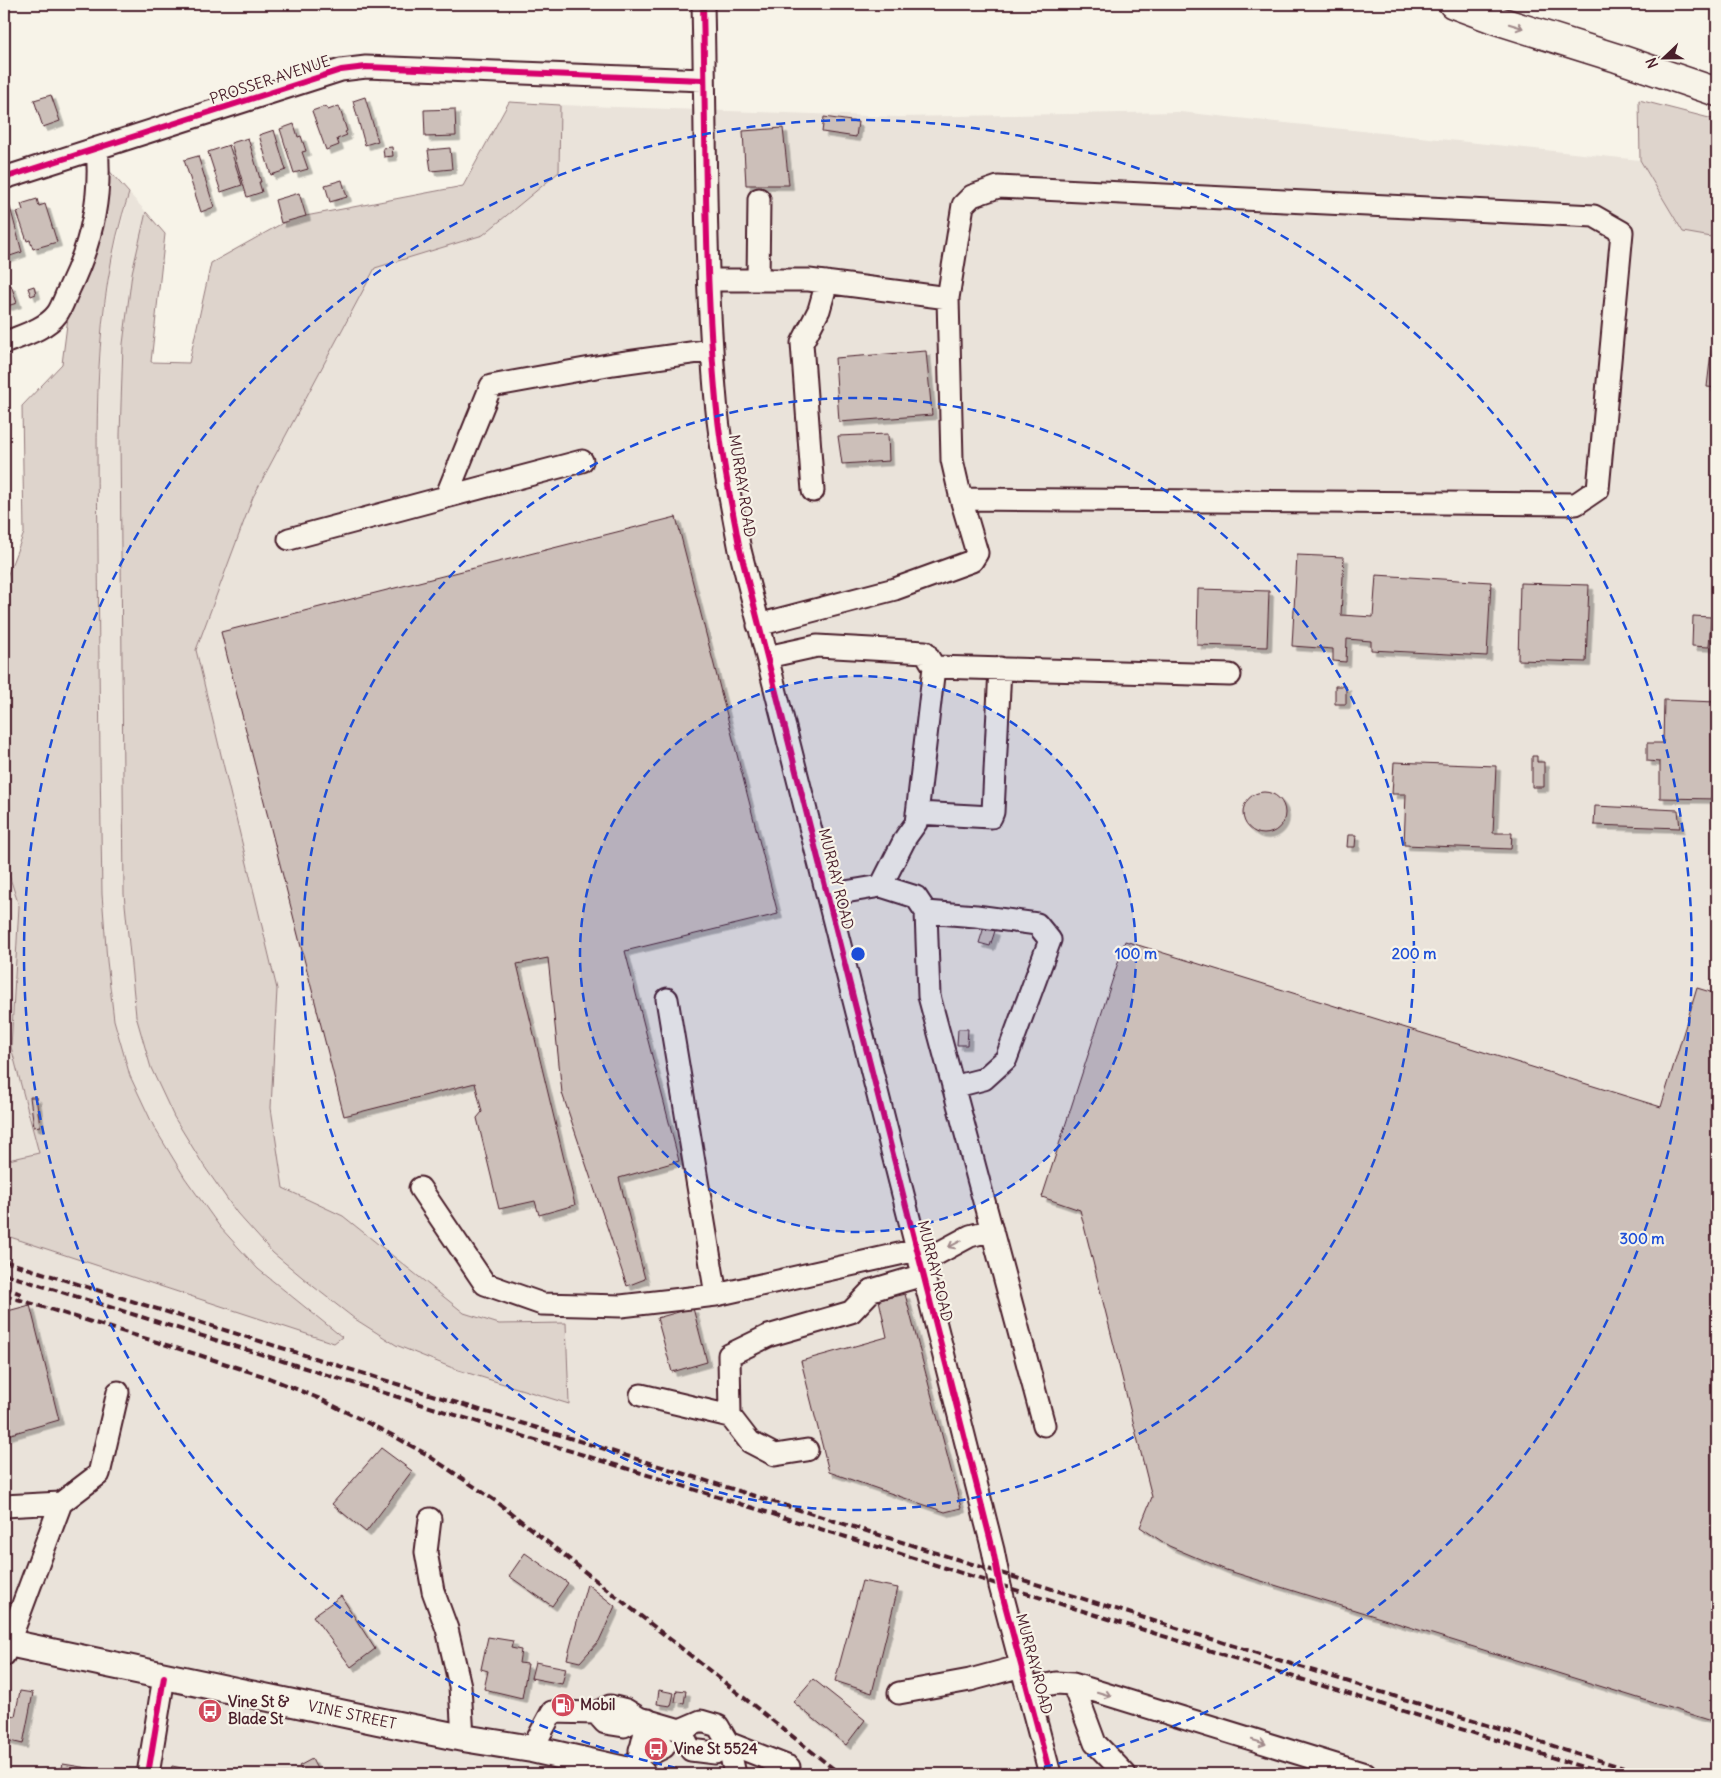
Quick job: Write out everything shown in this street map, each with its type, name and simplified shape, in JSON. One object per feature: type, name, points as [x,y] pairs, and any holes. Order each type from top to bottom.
[{"type":"highway","points":[[1454,4],[1496,20],[1717,92]]},
{"type":"main road","name":"VINE STREET","points":[[5,1647],[164,1676],[463,1738],[532,1749],[641,1745]]},
{"type":"street","name":"MURRAY ROAD","points":[[703,4],[703,80],[712,350],[724,466],[740,550],[993,1550],[1000,1586],[1050,1774]]},
{"type":"street","name":"PROSSER AVENUE","points":[[4,178],[341,70],[366,67],[703,80]]},
{"type":"street","points":[[4,343],[44,326],[57,314],[76,276],[97,206],[100,173],[97,148]]},
{"type":"street","points":[[758,625],[895,589],[972,561],[977,553],[961,499],[952,460],[948,298],[963,205],[972,196],[998,187],[1594,216],[1622,232],[1598,489],[1576,504],[961,499]]},
{"type":"street","points":[[758,280],[759,199]]},
{"type":"street","points":[[709,280],[809,280],[948,298]]},
{"type":"street","points":[[813,491],[802,342],[819,310],[827,282]]},
{"type":"street","points":[[446,497],[491,386],[613,364],[712,350]]},
{"type":"street","points":[[289,538],[582,461]]},
{"type":"street","points":[[767,657],[816,646],[926,652],[934,667],[916,823],[906,837],[881,886]]},
{"type":"street","points":[[934,667],[1230,675]]},
{"type":"street","points":[[916,813],[990,816],[993,812],[1000,668]]},
{"type":"street","points":[[827,895],[881,886],[916,897],[926,912],[929,996],[1044,1425]]},
{"type":"street","points":[[926,912],[1037,924],[1050,940],[1006,1059],[984,1079],[952,1087]]},
{"type":"street","points":[[667,999],[716,1295]]},
{"type":"street","points":[[420,1188],[484,1284],[542,1304],[621,1306],[716,1295],[920,1263]]},
{"type":"street","points":[[807,1450],[774,1455],[750,1442],[730,1416],[729,1355],[768,1336],[851,1312],[872,1290],[970,1236],[992,1230]]},
{"type":"street","points":[[5,1647],[61,1503],[99,1474],[118,1392]]},
{"type":"street","points":[[641,1395],[730,1416]]},
{"type":"street","points":[[4,1506],[61,1503]]},
{"type":"street","points":[[430,1519],[426,1552],[433,1591],[447,1629],[460,1686],[463,1738]]},
{"type":"street","points":[[899,1693],[970,1680],[1022,1666]]},
{"type":"street","points":[[148,1774],[164,1676]]},
{"type":"street","points":[[1028,1689],[1056,1683],[1073,1684],[1365,1774]]},
{"type":"street","points":[[1073,1684],[1095,1743],[1125,1774]]},
{"type":"street","points":[[532,1749],[552,1712],[596,1713],[610,1706],[626,1710],[641,1745],[654,1752],[664,1747],[715,1753],[728,1743]]},
{"type":"street","points":[[641,1745],[701,1721],[718,1726],[728,1743],[735,1774]]},
{"type":"street","points":[[680,1730],[691,1750]]},
{"type":"street","points":[[728,1743],[788,1766],[788,1774]]},
{"type":"shaded area","points":[[1639,100],[1717,120],[1717,238],[1683,232],[1640,160]]},
{"type":"shaded area","points":[[509,102],[560,105],[559,172],[483,235],[375,268],[253,497],[196,650],[277,989],[271,1108],[283,1188],[343,1216],[464,1313],[499,1324],[566,1323],[569,1404],[455,1369],[396,1345],[355,1319],[273,1253],[237,1213],[204,1166],[174,1117],[151,1068],[136,1016],[124,894],[120,435],[123,344],[132,273],[146,212],[165,234],[151,362],[189,363],[211,263],[290,219],[463,186]]},
{"type":"shaded area","points":[[560,105],[900,117],[1180,112],[1640,160],[1683,231],[1717,238],[1717,1774],[4,1774],[4,1235],[334,1342],[342,1337],[258,1269],[220,1227],[185,1178],[154,1127],[130,1076],[114,1020],[102,894],[97,435],[101,342],[110,269],[129,193],[146,212],[132,273],[123,344],[120,435],[124,894],[136,1016],[204,1166],[237,1213],[273,1253],[355,1319],[396,1345],[455,1369],[569,1404],[566,1323],[499,1324],[464,1313],[343,1216],[283,1188],[271,1108],[277,989],[196,650],[253,497],[375,268],[483,235],[559,172]]},
{"type":"shaded area","points":[[105,166],[129,193],[117,236],[108,280],[102,325],[97,415],[102,894],[114,1020],[130,1076],[154,1127],[185,1178],[220,1227],[258,1269],[342,1337],[334,1343],[4,1235],[4,1161],[39,1153],[11,1047],[19,906],[4,859],[4,584],[24,533],[22,406],[62,364],[75,262]]},
{"type":"shaded area","points":[[4,859],[19,906],[11,1047],[39,1153],[4,1161]]},
{"type":"building","points":[[51,95],[60,121],[43,127],[34,100]]},
{"type":"building","points":[[365,97],[378,141],[365,145],[353,101]]},
{"type":"building","points":[[326,106],[328,110],[339,106],[347,135],[337,139],[339,145],[326,150],[312,111]]},
{"type":"building","points":[[455,109],[456,136],[425,137],[424,110]]},
{"type":"building","points":[[824,117],[858,122],[856,137],[822,132]]},
{"type":"building","points":[[294,124],[298,137],[301,136],[306,151],[302,152],[308,169],[294,173],[280,129]]},
{"type":"building","points":[[783,128],[789,185],[746,185],[743,131]]},
{"type":"building","points":[[274,130],[286,170],[271,175],[259,135]]},
{"type":"building","points":[[248,138],[261,182],[259,182],[262,192],[247,197],[231,143]]},
{"type":"building","points":[[229,145],[242,185],[221,192],[208,152]]},
{"type":"building","points":[[392,147],[393,156],[384,157],[383,148]]},
{"type":"building","points":[[450,148],[452,169],[431,171],[428,150]]},
{"type":"building","points":[[198,156],[214,207],[201,212],[184,160]]},
{"type":"building","points":[[342,180],[347,197],[330,202],[325,185]]},
{"type":"building","points":[[299,193],[306,216],[281,223],[275,200]]},
{"type":"building","points":[[37,199],[39,206],[45,204],[57,242],[33,249],[30,240],[27,241],[17,212],[23,210],[21,204]]},
{"type":"building","points":[[10,207],[22,252],[4,258],[4,209]]},
{"type":"building","points":[[11,285],[17,303],[7,306],[4,288]]},
{"type":"building","points":[[34,286],[36,294],[31,296],[28,288]]},
{"type":"building","points":[[1714,326],[1717,326],[1717,388],[1707,387]]},
{"type":"building","points":[[926,351],[932,415],[839,422],[835,358]]},
{"type":"building","points":[[888,434],[889,461],[842,464],[838,436]]},
{"type":"building","points":[[676,517],[778,914],[625,951],[679,1161],[619,1178],[645,1279],[627,1286],[562,1093],[548,958],[517,964],[575,1205],[539,1215],[535,1201],[499,1209],[477,1118],[482,1112],[475,1083],[344,1116],[221,632]]},
{"type":"building","points":[[1297,555],[1344,557],[1341,615],[1373,617],[1376,575],[1491,582],[1487,656],[1371,650],[1371,641],[1347,639],[1346,662],[1333,661],[1333,649],[1292,646]]},
{"type":"building","points":[[1520,583],[1589,585],[1586,662],[1518,660]]},
{"type":"building","points":[[1198,589],[1269,591],[1267,647],[1197,645]]},
{"type":"building","points":[[1693,616],[1711,617],[1709,647],[1692,646]]},
{"type":"building","points":[[1335,686],[1346,686],[1346,704],[1335,704]]},
{"type":"building","points":[[1664,700],[1717,702],[1717,799],[1660,798],[1660,762],[1647,761],[1647,743],[1663,743]]},
{"type":"building","points":[[1532,756],[1537,756],[1537,762],[1544,762],[1544,787],[1532,787]]},
{"type":"building","points":[[1394,762],[1496,766],[1493,833],[1512,833],[1511,849],[1404,845],[1406,794],[1392,794]]},
{"type":"building","points":[[1264,792],[1279,798],[1285,813],[1279,828],[1264,834],[1249,828],[1243,813],[1249,798]]},
{"type":"building","points":[[1595,806],[1678,810],[1680,828],[1594,825]]},
{"type":"building","points":[[1348,835],[1356,835],[1355,847],[1347,847]]},
{"type":"building","points":[[984,927],[995,931],[990,946],[979,943]]},
{"type":"building","points":[[1125,941],[1661,1107],[1697,988],[1717,994],[1717,1702],[1712,1721],[1226,1570],[1169,1546],[1140,1527],[1152,1497],[1080,1210],[1042,1197]]},
{"type":"building","points":[[958,1029],[968,1029],[967,1045],[957,1045]]},
{"type":"building","points":[[30,1097],[36,1097],[40,1126],[34,1127]]},
{"type":"building","points":[[905,1294],[961,1508],[945,1512],[829,1472],[801,1361],[887,1337],[879,1300]]},
{"type":"building","points":[[30,1305],[59,1420],[4,1436],[4,1312]]},
{"type":"building","points":[[693,1308],[707,1362],[672,1372],[657,1318]]},
{"type":"building","points":[[381,1448],[412,1471],[366,1532],[332,1504]]},
{"type":"building","points":[[525,1553],[568,1583],[552,1606],[509,1576]]},
{"type":"building","points":[[862,1581],[898,1588],[872,1693],[835,1681]]},
{"type":"building","points":[[587,1584],[615,1606],[599,1641],[580,1662],[567,1659]]},
{"type":"building","points":[[341,1596],[375,1649],[351,1667],[313,1616]]},
{"type":"building","points":[[488,1637],[513,1641],[511,1648],[521,1650],[519,1663],[528,1664],[522,1698],[484,1689],[488,1671],[481,1669]]},
{"type":"building","points":[[535,1662],[566,1668],[562,1684],[531,1678]]},
{"type":"building","points":[[813,1679],[865,1720],[846,1745],[793,1702]]},
{"type":"building","points":[[659,1690],[674,1693],[671,1706],[657,1704]]},
{"type":"building","points":[[677,1690],[686,1691],[684,1703],[675,1702]]},
{"type":"building","points":[[20,1691],[33,1693],[23,1744],[6,1740],[10,1715],[15,1716]]},
{"type":"building","points":[[312,1759],[317,1769],[304,1774],[299,1766]]},
{"type":"building","points":[[63,1764],[125,1774],[60,1774]]},
{"type":"building","points":[[172,1766],[211,1774],[170,1774]]},
{"type":"railway","points":[[4,1261],[1643,1774]]},
{"type":"railway","points":[[4,1274],[1605,1774]]},
{"type":"railway","points":[[4,1287],[21,1294]]},
{"type":"railway","points":[[4,1295],[269,1378],[318,1398],[426,1454],[497,1502],[840,1774]]},
{"type":"cycle path","points":[[703,4],[707,245],[711,341],[719,429],[740,550],[993,1550],[1000,1586],[1050,1774]]},
{"type":"cycle path","points":[[4,178],[341,70],[366,67],[703,80]]},
{"type":"cycle path","points":[[148,1774],[164,1677]]},
{"type":"place","name":"Mobil","points":[[563,1705]]},
{"type":"place","name":"Vine St & Blade St","points":[[210,1711]]},
{"type":"place","name":"Vine St 5524","points":[[656,1749]]}]
